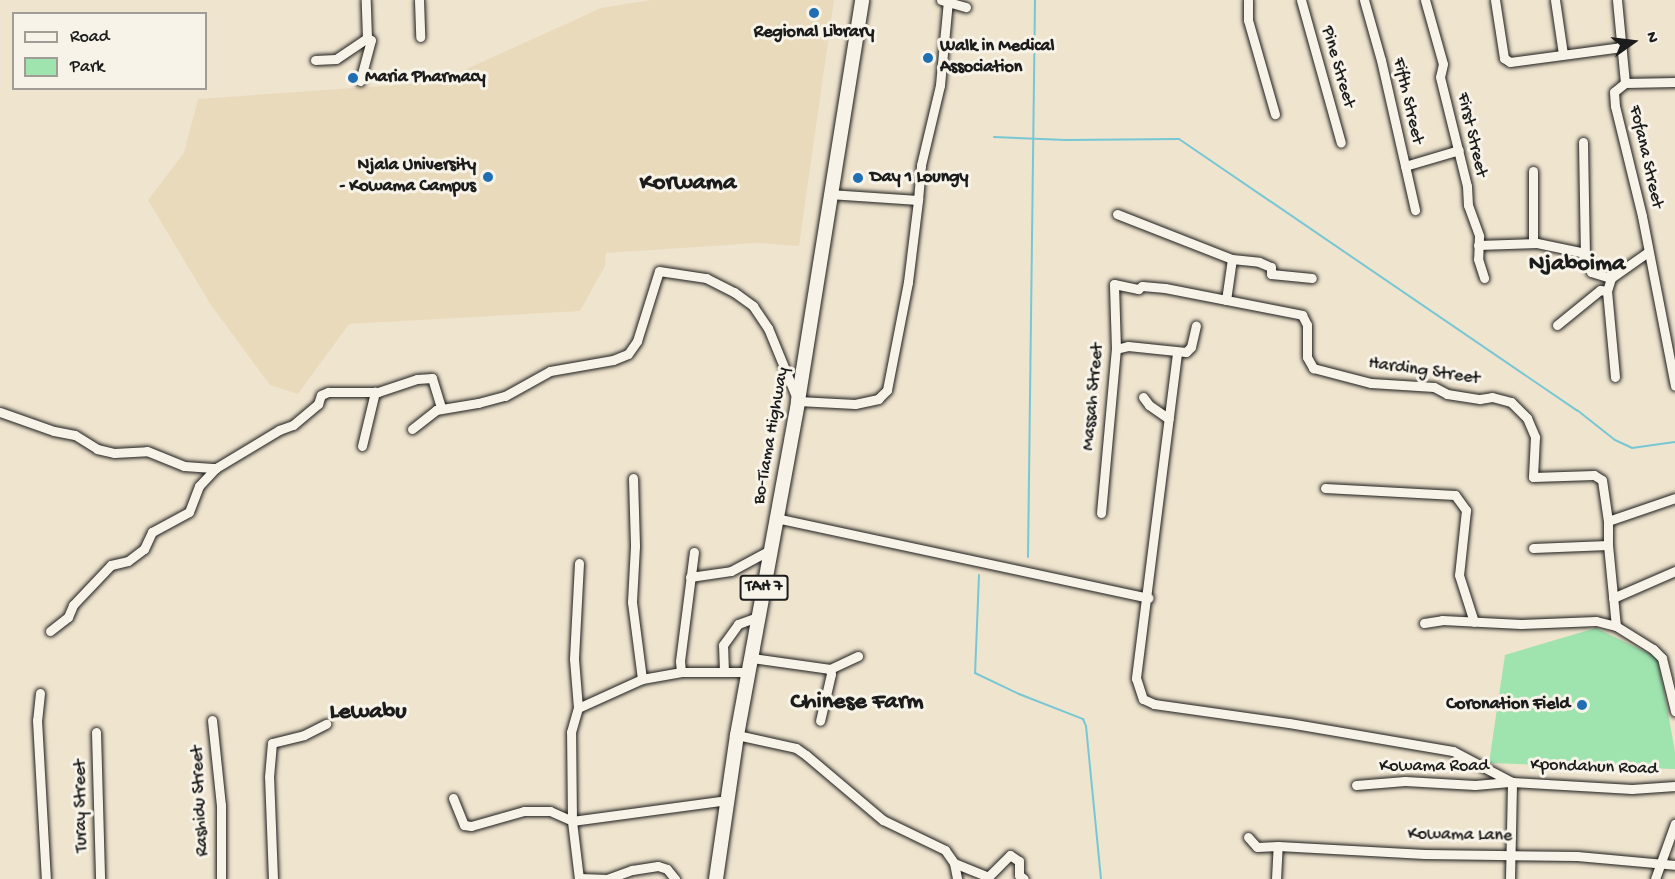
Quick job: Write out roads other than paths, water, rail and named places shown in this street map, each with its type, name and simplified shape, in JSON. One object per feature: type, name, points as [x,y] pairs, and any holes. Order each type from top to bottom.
[{"type":"highway","name":"Bo-Tiama Highway","points":[[716,879],[737,735],[798,401],[829,194],[862,0]]},
{"type":"street","points":[[360,81],[369,39],[366,0]]},
{"type":"street","points":[[419,0],[420,37]]},
{"type":"street","points":[[412,429],[441,408],[478,403],[505,396],[550,371],[613,360],[628,354],[637,341],[659,271],[706,278],[734,292],[753,306],[768,328],[798,401],[855,404],[878,399],[887,390],[908,282],[921,165],[940,85],[945,0],[966,7]]},
{"type":"street","points":[[1248,0],[1248,20],[1275,114]]},
{"type":"street","name":"Pine Street","points":[[1301,0],[1341,143]]},
{"type":"street","name":"Fifth Street","points":[[1364,0],[1381,60],[1415,210]]},
{"type":"street","name":"First Street","points":[[1425,0],[1443,64],[1440,77],[1459,150],[1468,205],[1479,236],[1478,259],[1484,278]]},
{"type":"street","points":[[1495,0],[1504,58],[1510,62],[1622,47]]},
{"type":"street","points":[[1555,0],[1563,54]]},
{"type":"street","points":[[1617,0],[1625,83],[1675,82]]},
{"type":"street","points":[[315,60],[336,59],[369,39]]},
{"type":"street","name":"Fofana Street","points":[[1625,83],[1614,92],[1615,106],[1675,386]]},
{"type":"street","points":[[1582,142],[1585,253],[1591,272],[1611,278]]},
{"type":"street","points":[[1405,166],[1459,150]]},
{"type":"street","points":[[1533,171],[1533,243]]},
{"type":"street","points":[[829,194],[918,200]]},
{"type":"street","points":[[1117,214],[1232,259],[1259,262],[1271,267],[1272,274],[1312,278]]},
{"type":"street","points":[[1478,245],[1533,243],[1585,253]]},
{"type":"street","points":[[1615,377],[1607,291],[1611,278],[1648,252]]},
{"type":"street","points":[[1226,300],[1232,259]]},
{"type":"street","name":"Harding Street","points":[[1114,284],[1138,289],[1165,288],[1302,315],[1307,325],[1307,357],[1313,368],[1371,383],[1434,387],[1447,394],[1480,399],[1492,397],[1510,402],[1527,418],[1535,437],[1533,477],[1594,475],[1602,480],[1608,521],[1608,545],[1616,626]]},
{"type":"street","name":"Massah Street","points":[[1101,513],[1116,349],[1114,284]]},
{"type":"street","points":[[1557,325],[1600,290],[1607,291]]},
{"type":"street","points":[[1116,349],[1128,346],[1170,349],[1177,353],[1186,352],[1191,347],[1196,326]]},
{"type":"street","points":[[1177,353],[1148,598],[1136,678],[1143,699],[1154,704],[1288,723],[1453,751],[1512,782],[1510,879]]},
{"type":"street","points":[[50,631],[68,617],[73,605],[111,565],[128,561],[144,549],[152,532],[189,512],[199,486],[216,468],[279,430],[293,425],[318,404],[321,395],[328,392],[375,392],[417,379],[432,378],[441,408]]},
{"type":"street","points":[[362,446],[375,392]]},
{"type":"street","points":[[1139,411],[1146,401],[1169,419]]},
{"type":"street","points":[[0,412],[54,431],[75,435],[97,449],[114,453],[147,451],[184,466],[216,468]]},
{"type":"street","points":[[633,478],[635,546],[632,602],[642,679]]},
{"type":"street","points":[[1325,488],[1455,495],[1466,510],[1458,576],[1474,622]]},
{"type":"street","points":[[1608,521],[1675,498]]},
{"type":"street","points":[[776,518],[1148,598]]},
{"type":"street","points":[[1533,548],[1608,545]]},
{"type":"street","points":[[690,577],[730,571],[770,550]]},
{"type":"street","points":[[681,672],[680,661],[694,552]]},
{"type":"street","points":[[579,563],[574,659],[578,708],[571,732],[572,821],[580,878],[607,879],[632,870],[658,866],[667,869],[675,879]]},
{"type":"street","points":[[1613,597],[1675,571]]},
{"type":"street","points":[[724,672],[723,645],[738,624],[760,616]]},
{"type":"street","points":[[1424,623],[1442,620],[1521,624],[1596,621],[1616,626],[1653,649],[1665,664],[1675,711]]},
{"type":"street","points":[[578,708],[642,679],[681,672],[724,672],[751,665],[830,669],[858,656]]},
{"type":"street","points":[[1665,664],[1675,659]]},
{"type":"street","points":[[820,721],[831,674],[830,669]]},
{"type":"street","points":[[40,693],[36,720],[46,879]]},
{"type":"street","name":"Rashidu Street","points":[[212,720],[221,805],[221,879]]},
{"type":"street","points":[[273,879],[268,777],[272,743],[304,735],[326,724]]},
{"type":"street","name":"Turay Street","points":[[96,732],[100,879]]},
{"type":"street","points":[[737,735],[796,748],[883,820],[945,850],[954,863],[957,879]]},
{"type":"street","name":"Kowama Road","points":[[1356,785],[1405,782],[1475,785],[1512,782]]},
{"type":"street","name":"Kpondahun Road","points":[[1512,782],[1632,789],[1675,786]]},
{"type":"street","points":[[453,798],[464,825],[471,826],[524,811],[550,811],[572,821],[728,800]]},
{"type":"street","points":[[1655,879],[1675,824]]},
{"type":"street","name":"Kowama Lane","points":[[1248,837],[1257,847],[1278,846],[1425,854],[1510,853],[1675,865]]},
{"type":"street","points":[[1276,879],[1278,846]]},
{"type":"street","points":[[954,863],[988,877],[1010,855],[1019,861],[1019,875],[1024,879]]},
{"type":"waterway","points":[[1028,557],[1035,0]]},
{"type":"waterway","points":[[994,137],[1066,140],[1179,139],[1577,410],[1615,440],[1632,448],[1675,442]]},
{"type":"waterway","points":[[979,575],[975,673],[1019,694],[1083,719],[1086,726],[1101,879]]},
{"type":"place","name":"Regional Library","points":[[814,13]]},
{"type":"place","name":"Walk in Medical Association","points":[[928,58]]},
{"type":"place","name":"Maria Pharmacy","points":[[353,78]]},
{"type":"place","name":"Njala University - Kowama Campus","points":[[488,177]]},
{"type":"place","name":"Day 1 Loungy","points":[[858,178]]},
{"type":"place","name":"Coronation Field","points":[[1582,705]]},
{"type":"district","name":"Korwama","points":[[688,184]]},
{"type":"district","name":"Njaboima","points":[[1577,265]]},
{"type":"district","name":"Chinese Farm","points":[[857,703]]},
{"type":"district","name":"Lewabu","points":[[368,713]]}]
